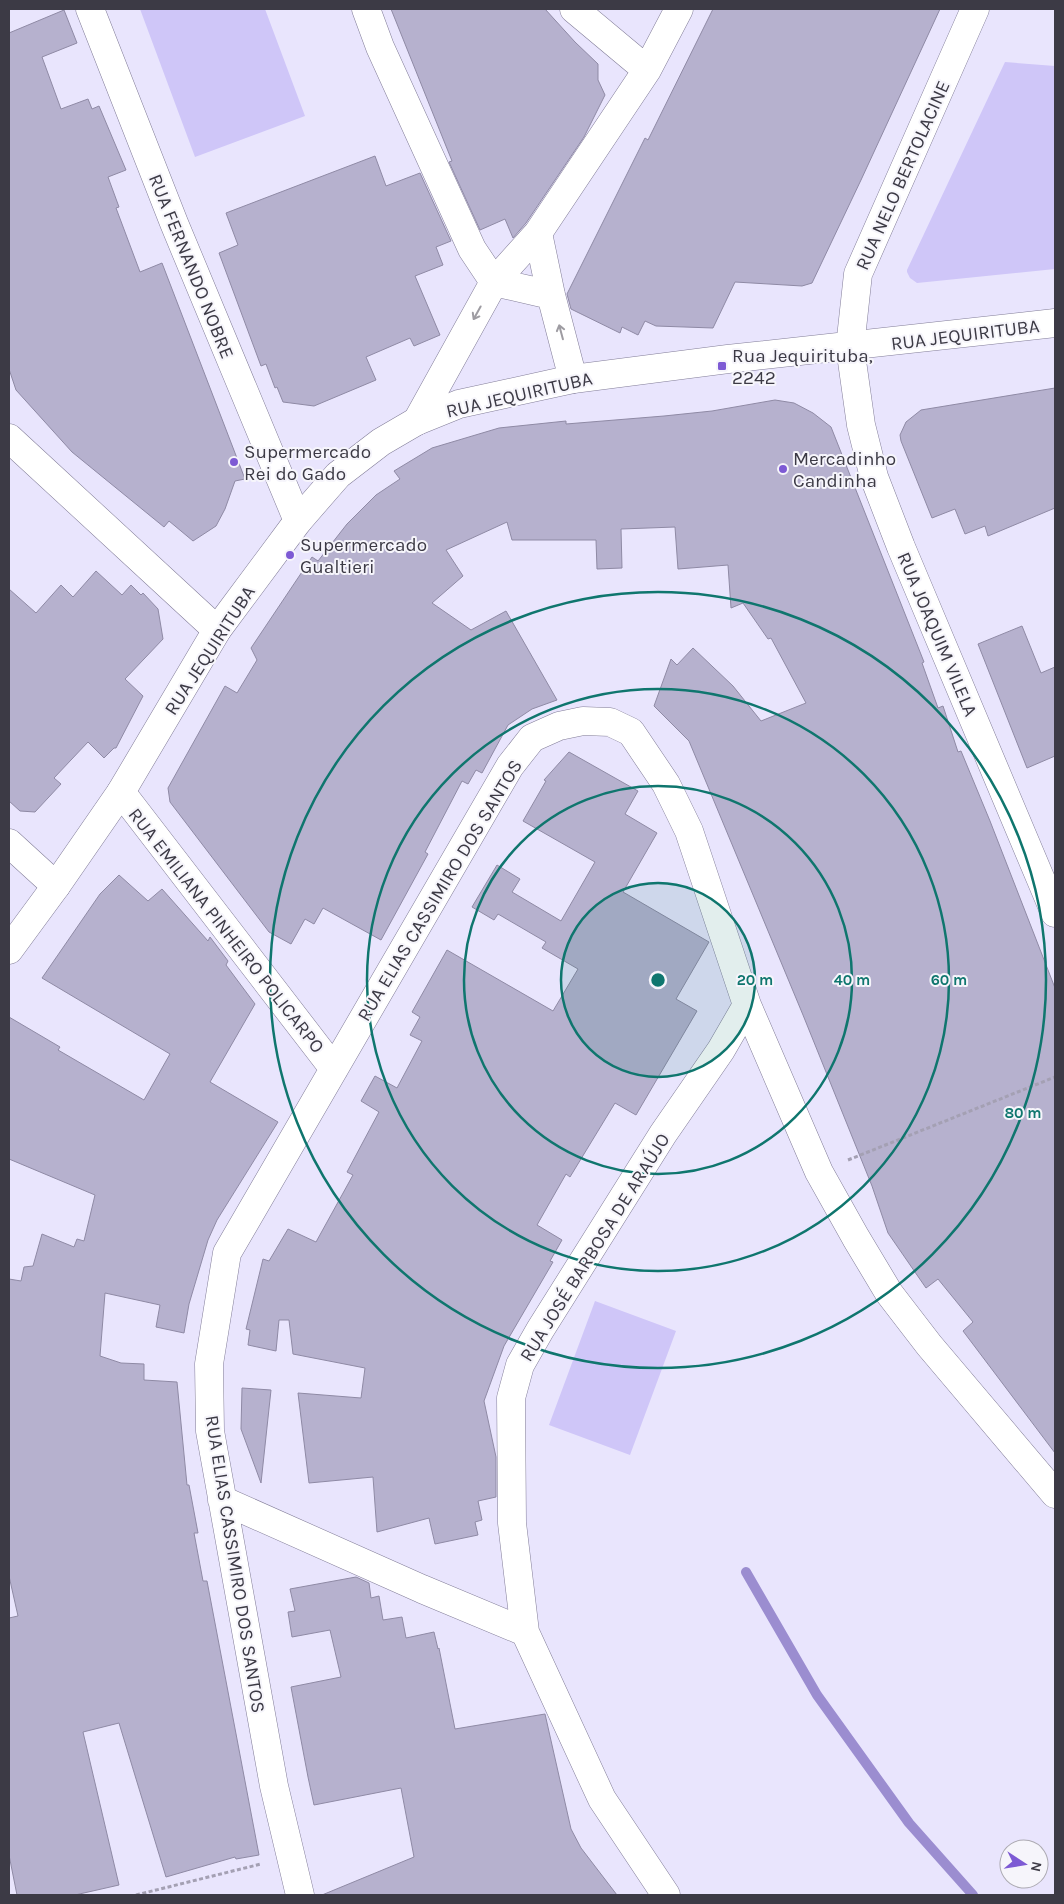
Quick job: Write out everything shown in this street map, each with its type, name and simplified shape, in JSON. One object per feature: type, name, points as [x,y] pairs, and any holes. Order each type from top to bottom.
[{"type":"street","name":"RUA FERNANDO NOBRE","points":[[90,9],[174,223],[298,521]]},
{"type":"street","points":[[366,9],[380,47],[472,249],[494,282],[551,295]]},
{"type":"street","points":[[574,9],[647,70]]},
{"type":"street","points":[[417,421],[494,282],[538,232],[647,70],[679,9]]},
{"type":"street","name":"RUA NELO BERTOLACINE","points":[[850,347],[858,274],[976,9]]},
{"type":"street","points":[[538,232],[551,295],[573,379]]},
{"type":"street","name":"RUA JEQUIRITUBA","points":[[9,950],[121,792],[217,630],[298,521],[338,475],[381,442],[417,421],[459,404],[573,379],[728,359],[1055,324]]},
{"type":"street","name":"RUA JOAQUIM VILELA","points":[[850,347],[861,425],[874,477],[901,547],[1055,912]]},
{"type":"street","points":[[9,438],[217,630]]},
{"type":"street","name":"RUA ELIAS CASSIMIRO DOS SANTOS","points":[[300,1895],[274,1786],[210,1431],[209,1364],[227,1253],[510,766],[532,738],[559,726],[583,721],[610,722],[631,732],[666,784],[688,831],[747,1005],[819,1172],[889,1293],[929,1345],[1055,1494]]},
{"type":"street","name":"RUA EMILIANA PINHEIRO POLICARPO","points":[[121,792],[334,1069]]},
{"type":"street","points":[[9,843],[56,886]]},
{"type":"street","name":"RUA JOSÉ BARBOSA DE ARAÚJO","points":[[666,1895],[602,1799],[525,1632],[512,1523],[511,1398],[520,1365],[562,1293],[663,1134],[721,1050],[747,1005]]},
{"type":"street","points":[[222,1500],[422,1589],[525,1632]]},
{"type":"path","points":[[819,1172],[1055,1077]]},
{"type":"path","points":[[136,1895],[291,1856]]},
{"type":"shaded area","points":[[140,9],[265,9],[305,116],[195,157]]},
{"type":"shaded area","points":[[1005,62],[1055,66],[1055,269],[917,283],[910,278],[907,270]]},
{"type":"shaded area","points":[[595,1301],[676,1331],[630,1455],[549,1425]]},
{"type":"building","points":[[391,9],[545,9],[598,64],[598,80],[605,95],[584,137],[526,223],[513,238],[505,219],[480,230],[449,162],[452,161]]},
{"type":"building","points":[[713,9],[940,9],[812,283],[802,286],[735,282],[713,328],[656,326],[645,321],[638,335],[622,327],[620,333],[571,309],[567,294],[645,138],[648,140]]},
{"type":"building","points":[[64,10],[77,43],[42,57],[61,109],[88,99],[92,109],[99,106],[126,170],[108,177],[119,207],[116,208],[140,272],[162,263],[245,479],[235,481],[225,509],[216,526],[193,541],[169,521],[164,527],[72,452],[16,390],[9,369],[9,33]]},
{"type":"building","points":[[375,156],[386,186],[420,173],[451,241],[436,247],[443,265],[415,276],[440,335],[414,346],[410,338],[366,357],[376,380],[314,406],[283,402],[277,387],[275,388],[266,364],[261,366],[219,253],[238,245],[226,213]]},
{"type":"building","points":[[1055,388],[1055,508],[988,536],[985,526],[965,534],[955,509],[932,518],[901,441],[900,435],[906,422],[921,410]]},
{"type":"building","points":[[775,400],[794,403],[813,413],[831,427],[924,662],[922,663],[938,708],[943,706],[958,752],[961,751],[990,821],[1055,988],[1055,1453],[963,1331],[973,1322],[938,1279],[926,1288],[888,1233],[872,1186],[803,1015],[689,741],[654,706],[671,659],[677,665],[693,648],[733,686],[761,721],[806,703],[771,638],[768,639],[743,603],[731,608],[728,565],[678,569],[675,527],[621,529],[622,568],[597,569],[596,540],[512,540],[507,522],[446,550],[463,576],[432,603],[471,630],[506,611],[557,700],[532,709],[508,725],[482,773],[476,770],[468,784],[462,781],[425,852],[428,854],[381,940],[323,908],[314,924],[305,919],[291,944],[269,932],[170,802],[168,788],[225,686],[237,693],[257,660],[251,648],[312,557],[318,561],[347,524],[376,495],[400,479],[394,471],[432,448],[499,428],[566,421],[566,424],[664,416],[712,411]]},
{"type":"building","points":[[96,571],[122,595],[131,585],[141,595],[143,593],[158,609],[163,639],[125,679],[143,696],[116,748],[104,758],[88,742],[54,778],[61,784],[35,812],[20,811],[9,801],[9,589],[36,613],[61,585],[73,597]]},
{"type":"building","points":[[1022,626],[1041,673],[1055,667],[1055,756],[1027,768],[978,644]]},
{"type":"building","points":[[569,752],[638,791],[625,814],[657,833],[623,892],[709,942],[676,999],[697,1011],[636,1115],[615,1103],[570,1177],[566,1174],[537,1225],[562,1240],[550,1261],[553,1262],[504,1346],[484,1401],[496,1457],[496,1497],[478,1501],[482,1520],[475,1522],[478,1535],[435,1544],[429,1518],[377,1532],[373,1477],[309,1483],[298,1393],[361,1398],[365,1368],[293,1354],[289,1320],[279,1320],[276,1351],[248,1345],[250,1330],[246,1329],[263,1259],[269,1261],[288,1229],[316,1242],[353,1175],[347,1172],[379,1112],[361,1101],[375,1076],[397,1088],[422,1041],[410,1035],[420,1017],[412,1012],[447,950],[553,1011],[578,969],[542,948],[546,942],[498,914],[494,920],[472,907],[497,865],[520,879],[512,892],[561,921],[595,862],[523,821],[546,781],[544,780]]},
{"type":"building","points":[[119,875],[148,901],[162,889],[208,941],[210,937],[228,961],[226,965],[255,1004],[210,1082],[278,1122],[217,1220],[208,1240],[189,1304],[184,1333],[156,1327],[160,1305],[105,1293],[100,1356],[121,1363],[144,1364],[144,1380],[177,1382],[187,1485],[189,1485],[198,1533],[194,1533],[203,1581],[207,1581],[259,1855],[236,1859],[235,1857],[166,1877],[119,1723],[83,1732],[119,1885],[75,1895],[17,1895],[9,1855],[9,1618],[18,1616],[9,1576],[9,1279],[21,1281],[24,1267],[33,1266],[42,1234],[74,1247],[77,1239],[84,1241],[95,1195],[9,1159],[9,1017],[60,1047],[58,1050],[144,1100],[170,1054],[42,978],[100,894]]},
{"type":"building","points":[[242,1388],[271,1390],[261,1483],[241,1429]]},
{"type":"building","points":[[356,1577],[369,1583],[371,1598],[379,1596],[383,1620],[402,1617],[406,1638],[434,1632],[439,1648],[455,1729],[545,1714],[571,1829],[581,1848],[617,1895],[322,1895],[414,1857],[401,1788],[314,1805],[308,1777],[291,1687],[341,1677],[330,1630],[292,1637],[288,1612],[295,1611],[290,1589]]},
{"type":"waterway","points":[[746,1572],[817,1695],[909,1823],[973,1895]]},
{"type":"place","name":"Rua Jequirituba, 2242","points":[[722,366]]},
{"type":"place","name":"Supermercado Rei do Gado","points":[[234,462]]},
{"type":"place","name":"Mercadinho Candinha","points":[[783,469]]},
{"type":"place","name":"Supermercado Gualtieri","points":[[290,555]]}]
